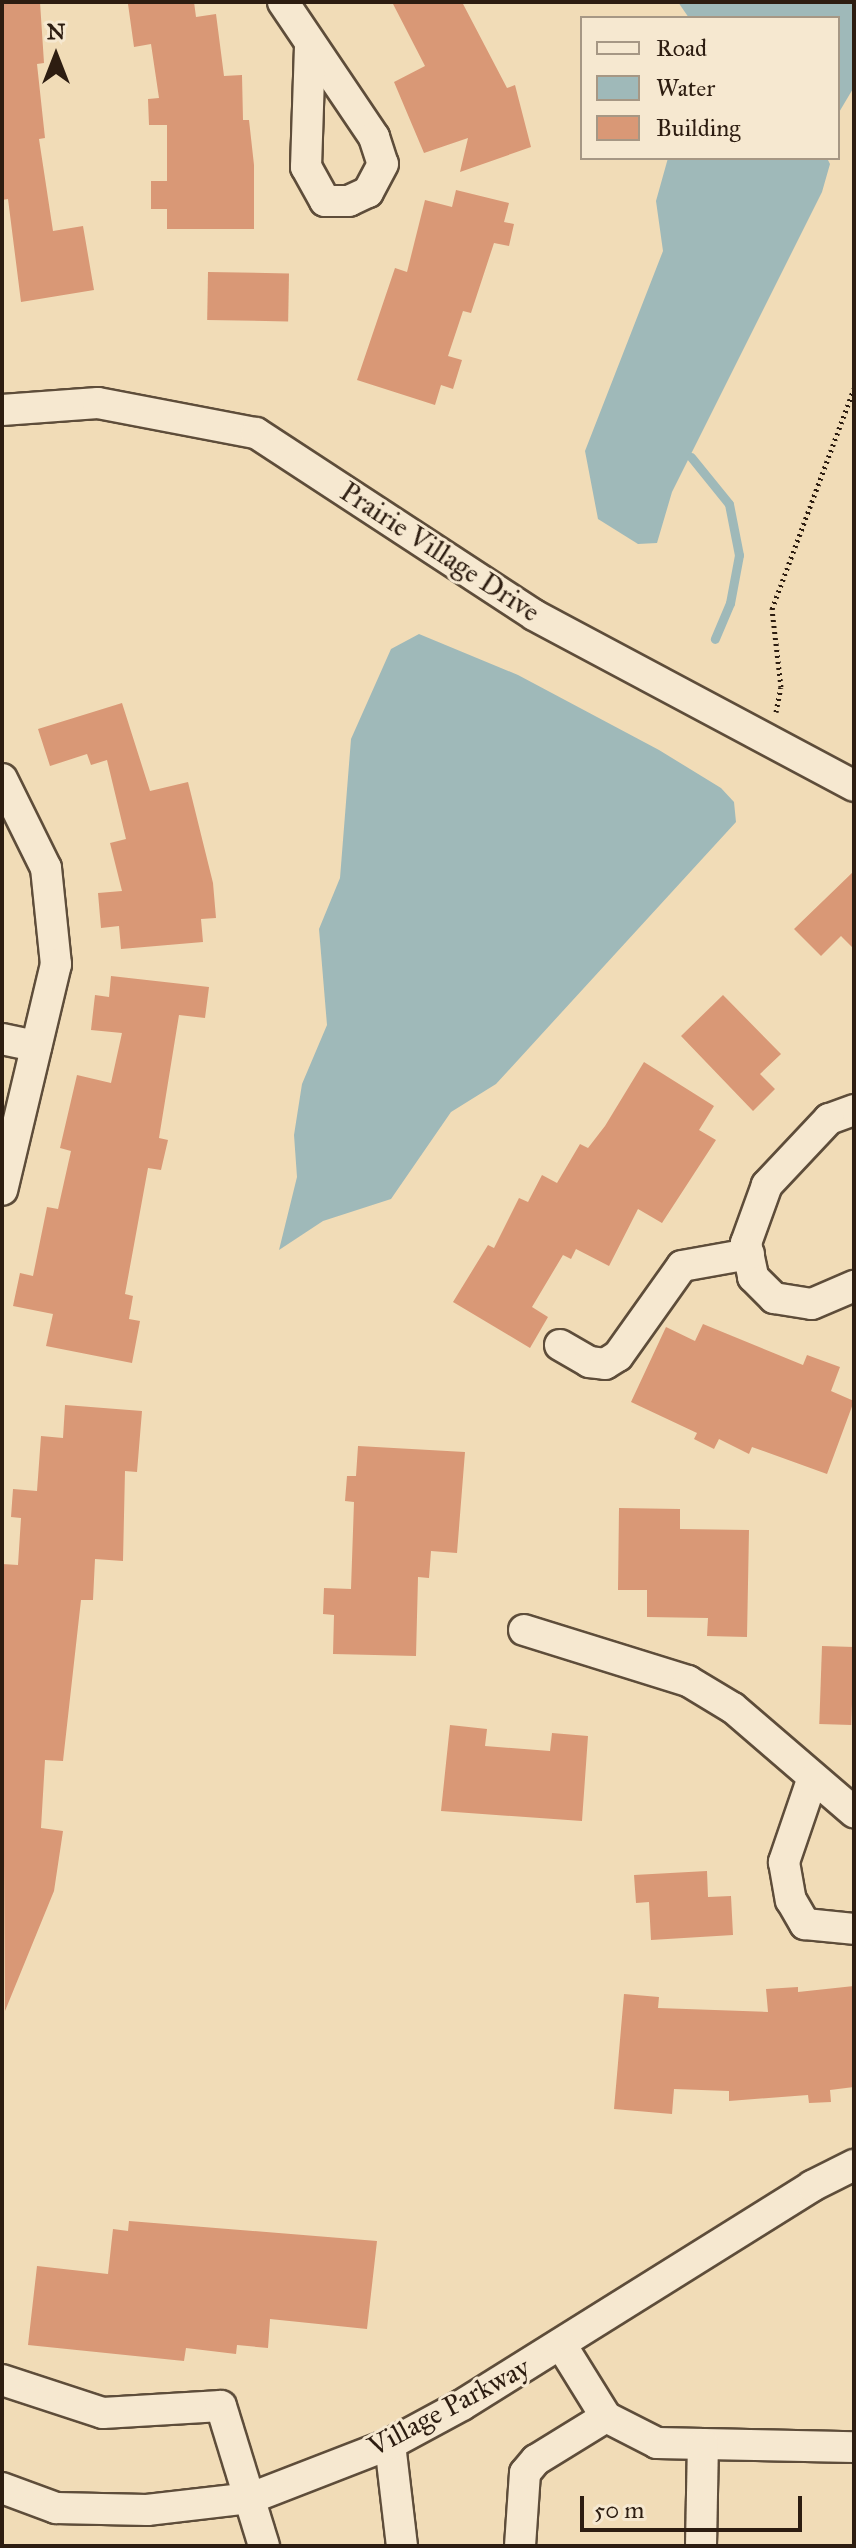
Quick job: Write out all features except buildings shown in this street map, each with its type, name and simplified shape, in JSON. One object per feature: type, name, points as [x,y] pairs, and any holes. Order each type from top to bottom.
[{"type":"street","points":[[283,2],[374,137],[383,164],[368,192],[349,201],[325,201],[306,167],[310,45]]},
{"type":"street","name":"Prairie Village Drive","points":[[2,410],[98,403],[256,433],[534,615],[854,786]]},
{"type":"street","points":[[2,779],[46,868],[56,964],[2,1190]]},
{"type":"street","points":[[2,1039],[36,1046]]},
{"type":"street","points":[[854,1110],[829,1119],[767,1185],[753,1216],[749,1254],[753,1277],[774,1298],[812,1304],[854,1286]]},
{"type":"street","points":[[560,1345],[589,1362],[605,1364],[618,1356],[682,1266],[749,1254]]},
{"type":"street","points":[[524,1630],[688,1681],[733,1708],[812,1780],[854,1812]]},
{"type":"street","points":[[812,1780],[784,1862],[791,1900],[805,1924],[854,1929]]},
{"type":"street","name":"Village Parkway","points":[[2,2488],[56,2508],[147,2510],[251,2498],[390,2444],[562,2346],[812,2186],[854,2165]]},
{"type":"street","points":[[562,2346],[606,2417],[657,2443],[854,2447]]},
{"type":"street","points":[[2,2380],[103,2413],[221,2406],[264,2546]]},
{"type":"street","points":[[520,2546],[525,2473],[536,2460],[606,2417]]},
{"type":"street","points":[[390,2444],[402,2546]]},
{"type":"street","points":[[701,2546],[703,2444]]},
{"type":"path","points":[[764,737],[781,687],[772,609],[854,389]]},
{"type":"water","points":[[678,2],[854,2],[854,87],[840,111],[840,16],[688,16]]},
{"type":"water","points":[[667,160],[828,160],[830,164],[822,192],[672,492],[657,543],[638,544],[598,519],[585,451],[663,251],[656,201]]},
{"type":"water","points":[[419,634],[518,675],[659,750],[721,788],[734,802],[736,822],[496,1084],[451,1112],[391,1199],[323,1221],[279,1250],[297,1177],[294,1135],[302,1084],[327,1025],[319,929],[340,878],[351,739],[391,649]]},
{"type":"waterway","points":[[691,457],[729,504],[739,555],[730,603],[715,639]]}]
